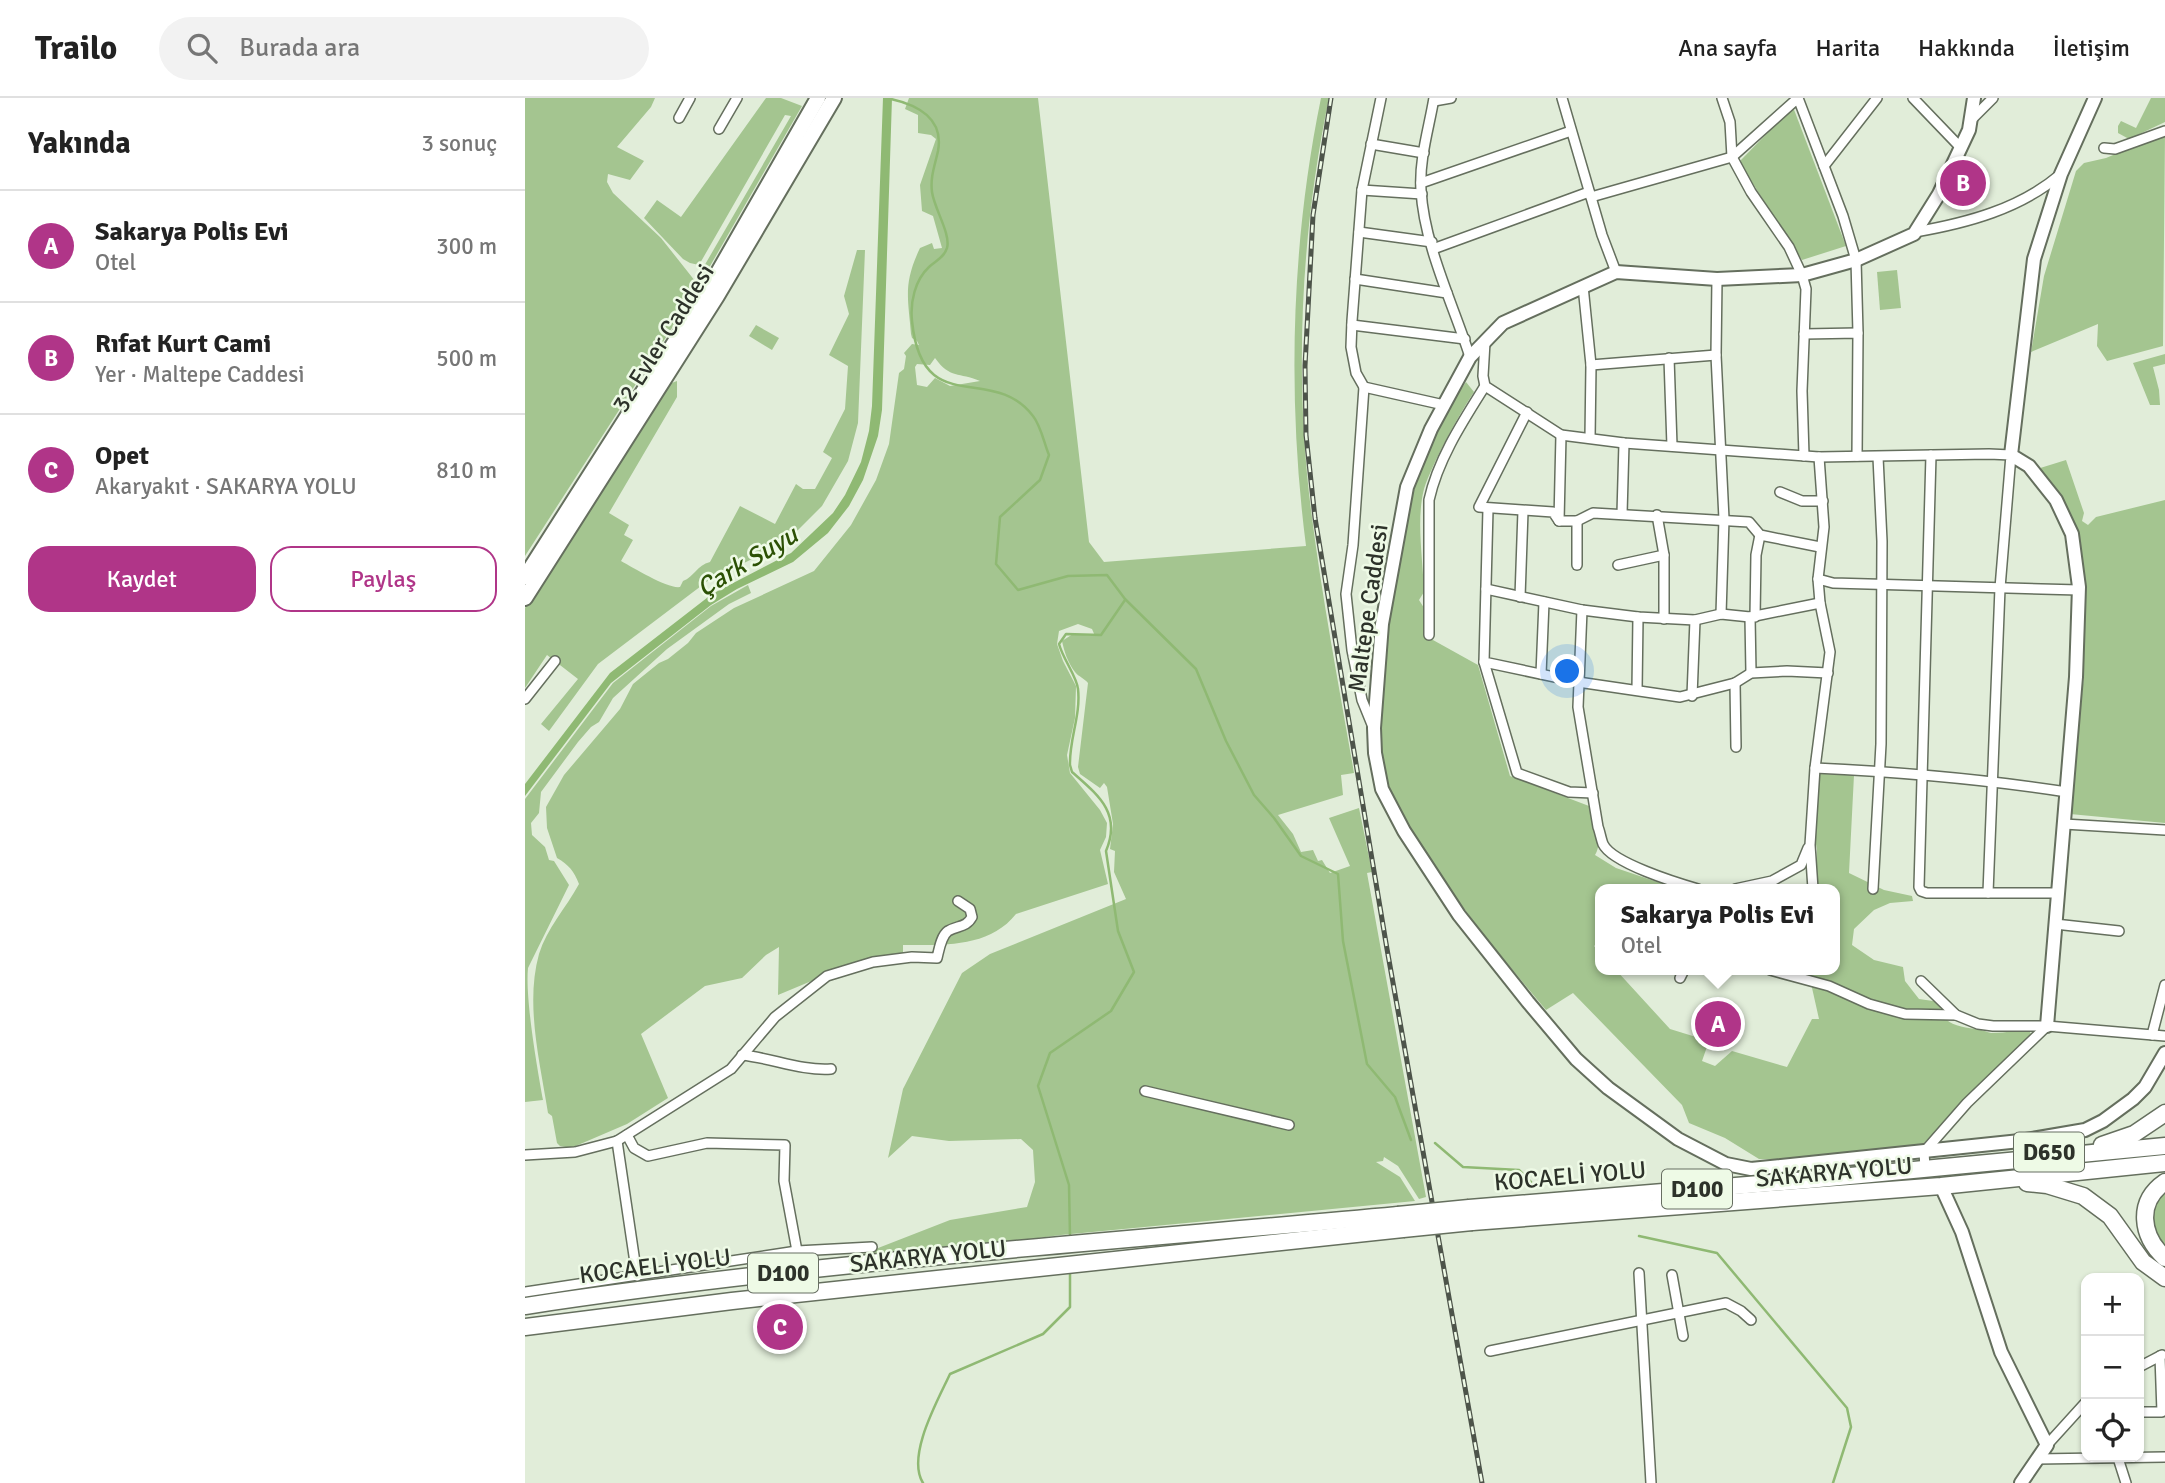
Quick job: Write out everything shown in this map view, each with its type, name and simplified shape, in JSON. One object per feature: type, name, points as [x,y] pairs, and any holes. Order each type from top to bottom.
[{"type":"highway","name":"D650","points":[[1924,1160],[2102,1145],[2133,1134],[2165,1113]]},
{"type":"highway","name":"D100","points":[[1924,1160],[2165,1146]]},
{"type":"highway","name":"KOCAELİ YOLU","points":[[1471,1215],[1924,1160]]},
{"type":"highway","name":"D100","points":[[1990,1180],[2165,1163]]},
{"type":"highway","name":"D650","points":[[1990,1180],[2047,1185],[2083,1196],[2109,1216],[2143,1262],[2165,1278]]},
{"type":"highway","name":"SAKARYA YOLU","points":[[1471,1215],[1941,1186],[1990,1180]]},
{"type":"highway","points":[[2165,1182],[2148,1201],[2145,1222],[2150,1241],[2165,1258]]},
{"type":"highway","name":"D100","points":[[1401,1222],[1471,1215]]},
{"type":"highway","name":"KOCAELİ YOLU","points":[[526,1299],[1042,1247],[1401,1222]]},
{"type":"highway","name":"SAKARYA YOLU","points":[[525,1326],[1095,1262],[1401,1222]]},
{"type":"main road","name":"32 Evler Caddesi","points":[[525,577],[708,290],[818,98]]},
{"type":"main road","name":"32 Evler Caddesi","points":[[525,598],[717,296],[834,98]]},
{"type":"street","points":[[678,118],[690,98]]},
{"type":"street","points":[[719,130],[737,98]]},
{"type":"street","points":[[1374,728],[1362,700],[1352,650],[1346,594],[1353,544],[1364,387],[1356,373],[1351,347],[1355,279],[1362,190],[1381,98]]},
{"type":"street","points":[[1451,98],[1434,99],[1421,183],[1433,246],[1470,357]]},
{"type":"street","points":[[1562,98],[1616,272]]},
{"type":"street","points":[[1722,98],[1730,122],[1732,157],[1751,192],[1789,247],[1806,289],[1804,456]]},
{"type":"street","points":[[1359,232],[1433,246],[1590,194],[1732,157],[1798,98],[1856,260],[1857,456]]},
{"type":"street","points":[[1824,166],[1877,98]]},
{"type":"street","points":[[1913,98],[1961,148]]},
{"type":"street","points":[[1915,232],[1938,194],[1969,130],[1974,98]]},
{"type":"street","points":[[1971,120],[1993,98]]},
{"type":"street","points":[[1988,893],[2000,588],[2011,455],[2034,259],[2061,174],[2095,98]]},
{"type":"street","points":[[1421,183],[1571,131]]},
{"type":"street","points":[[2104,148],[2115,149],[2165,131]]},
{"type":"street","points":[[1371,144],[1424,153]]},
{"type":"street","points":[[1915,232],[1981,219],[2044,188],[2061,174]]},
{"type":"street","points":[[1362,190],[1422,194]]},
{"type":"street","name":"Maltepe Caddesi","points":[[1915,232],[1856,260],[1802,275],[1717,279],[1616,272],[1503,323],[1470,357],[1431,429],[1407,487],[1382,624],[1374,728],[1375,753],[1382,789],[1404,831],[1459,915],[1576,1059],[1627,1103],[1678,1139],[1713,1158],[1739,1168],[1924,1160],[2085,1130],[2103,1121],[2133,1099],[2145,1087],[2165,1053]]},
{"type":"street","points":[[1355,279],[1447,293]]},
{"type":"street","points":[[1717,279],[1716,355],[1724,519],[1720,614]]},
{"type":"street","points":[[1583,286],[1591,365],[1590,438]]},
{"type":"street","points":[[1352,325],[1465,339]]},
{"type":"street","points":[[1804,334],[1858,333]]},
{"type":"street","points":[[1429,635],[1429,500],[1433,481],[1463,421],[1485,386],[1485,342]]},
{"type":"street","points":[[1591,365],[1716,355]]},
{"type":"street","points":[[1669,358],[1672,446]]},
{"type":"street","points":[[1485,386],[1561,435],[1624,443],[1819,457],[2011,455],[2029,466],[2056,500],[2072,534],[2079,590],[2076,677],[2047,1026],[1967,1103],[1924,1160]]},
{"type":"street","points":[[1364,387],[1444,405]]},
{"type":"street","points":[[1527,412],[1479,508],[1553,512],[1559,521]]},
{"type":"street","points":[[1559,521],[1561,435]]},
{"type":"street","points":[[1622,514],[1624,443]]},
{"type":"street","points":[[1931,454],[1919,887],[1921,891],[2058,893]]},
{"type":"street","points":[[1814,884],[1810,845],[1815,768],[1830,652],[1818,579],[1824,527],[1819,457]]},
{"type":"street","points":[[1873,888],[1880,771],[1882,515],[1878,457]]},
{"type":"street","points":[[1780,492],[1802,501],[1823,501]]},
{"type":"street","points":[[1488,509],[1485,662],[1517,773],[1569,792],[1593,793]]},
{"type":"street","points":[[1520,597],[1523,511]]},
{"type":"street","points":[[1559,521],[1577,521],[1593,513],[1724,519],[1749,522],[1760,535],[1820,547]]},
{"type":"street","points":[[1657,515],[1664,555],[1664,619]]},
{"type":"street","points":[[1577,521],[1577,565]]},
{"type":"street","points":[[1751,673],[1756,555],[1760,535]]},
{"type":"street","points":[[1618,565],[1664,555]]},
{"type":"street","points":[[1818,579],[1833,583],[1927,587],[2079,590]]},
{"type":"street","points":[[1486,589],[1582,610],[1664,619],[1695,620],[1720,614],[1752,617],[1820,603]]},
{"type":"street","points":[[1541,674],[1543,602]]},
{"type":"street","points":[[1582,610],[1578,708],[1604,846],[1620,859],[1681,884]]},
{"type":"street","points":[[1637,690],[1638,617]]},
{"type":"street","points":[[1692,696],[1695,620]]},
{"type":"street","points":[[525,699],[555,661]]},
{"type":"street","points":[[1485,662],[1578,682],[1680,697],[1735,683],[1751,673],[1828,673]]},
{"type":"street","points":[[1735,683],[1736,747]]},
{"type":"street","points":[[1815,768],[1991,780],[2067,792]]},
{"type":"street","points":[[2064,824],[2165,830]]},
{"type":"street","points":[[1758,884],[1772,881],[1801,865],[1810,845]]},
{"type":"street","points":[[525,1155],[575,1152],[617,1141],[731,1069],[775,1017],[827,976],[873,962],[912,957],[937,958],[943,936],[948,931],[968,925],[972,917],[970,909],[958,901]]},
{"type":"street","points":[[2055,923],[2119,931]]},
{"type":"street","points":[[1802,975],[1869,1004],[1905,1014],[1956,1015],[1993,1026],[2047,1026],[2165,1036]]},
{"type":"street","points":[[1921,981],[1956,1015]]},
{"type":"street","points":[[2152,1035],[2165,985]]},
{"type":"street","points":[[743,1055],[796,1066],[831,1069]]},
{"type":"street","points":[[1145,1091],[1289,1125]]},
{"type":"street","points":[[627,1135],[634,1147],[648,1156],[706,1143],[785,1145],[784,1181],[797,1251]]},
{"type":"street","points":[[617,1141],[637,1276]]},
{"type":"street","points":[[1941,1186],[1962,1232],[2001,1352],[2047,1445]]},
{"type":"street","points":[[526,1299],[637,1276],[797,1251],[872,1247]]},
{"type":"street","points":[[1639,1273],[1651,1483]]},
{"type":"street","points":[[1672,1275],[1683,1336]]},
{"type":"street","points":[[1490,1351],[1726,1303],[1751,1320]]},
{"type":"street","points":[[2144,1364],[2163,1355],[2162,1412],[2144,1412]]},
{"type":"street","points":[[2021,1483],[2047,1445],[2081,1411]]},
{"type":"street","points":[[2144,1457],[2165,1457]]},
{"type":"street","points":[[2038,1459],[2081,1458]]},
{"type":"street","points":[[2119,1462],[2126,1483]]},
{"type":"shaded area","points":[[525,98],[655,98],[651,107],[617,147],[644,161],[630,180],[608,174],[607,182],[613,193],[661,238],[699,286],[525,556]]},
{"type":"shaded area","points":[[766,98],[781,98],[802,106],[702,280],[703,268],[791,116],[785,115],[699,265],[683,259],[644,218],[657,200],[681,217]]},
{"type":"shaded area","points":[[883,98],[892,98],[882,410],[878,436],[863,480],[849,506],[828,533],[793,562],[711,605],[611,683],[525,796],[525,784],[610,673],[712,594],[791,553],[833,513],[845,495],[861,462],[872,406]]},
{"type":"shaded area","points":[[909,98],[1038,98],[1089,542],[1104,562],[1306,546],[1296,434],[1295,321],[1303,209],[1311,153],[1321,98],[1329,98],[1319,149],[1307,251],[1303,303],[1303,407],[1315,543],[1354,773],[1341,775],[1343,795],[1278,815],[1293,834],[1301,852],[1313,850],[1318,861],[1322,860],[1330,873],[1350,866],[1329,818],[1359,808],[1372,872],[1367,873],[1426,1197],[1419,1199],[1398,1166],[1384,1157],[1383,1161],[1376,1162],[1400,1177],[1415,1201],[1061,1235],[855,1261],[855,1257],[950,1220],[1027,1207],[1035,1182],[1033,1150],[1021,1139],[949,1141],[912,1136],[888,1158],[903,1089],[962,973],[990,954],[1126,899],[1114,872],[1115,851],[1110,849],[1113,824],[1107,787],[1104,783],[1100,788],[1080,774],[1078,767],[1088,683],[1073,668],[1062,641],[1073,634],[1095,636],[1092,629],[1078,624],[1059,631],[1057,644],[1076,686],[1075,718],[1067,755],[1070,773],[1100,810],[1107,823],[1106,837],[1100,850],[1108,884],[1016,914],[1005,925],[979,939],[949,944],[903,945],[903,955],[821,977],[778,995],[779,947],[766,955],[742,978],[705,986],[641,1034],[668,1098],[627,1124],[571,1148],[557,1143],[552,1116],[548,1113],[538,1053],[533,993],[539,954],[547,935],[579,884],[571,869],[557,858],[547,828],[546,807],[564,775],[620,709],[633,684],[688,643],[696,633],[734,608],[814,571],[851,525],[876,480],[889,444],[899,373],[904,369],[904,353],[912,344],[919,345],[911,334],[908,291],[911,271],[920,248],[932,243],[934,249],[942,248],[933,216],[922,211],[920,185],[936,139],[931,135],[918,133],[918,115],[905,109]],"holes":[[[935,358],[950,372],[980,381],[950,386],[935,378],[927,387],[917,385],[917,364],[930,365]]]},
{"type":"shaded area","points":[[2151,98],[2165,98],[2165,122],[2129,139],[2118,133],[2121,121],[2136,128]]},
{"type":"shaded area","points":[[1793,107],[1846,246],[1802,260],[1739,162]]},
{"type":"shaded area","points":[[2165,133],[2163,346],[2107,361],[2097,346],[2098,324],[2031,352],[2044,276],[2076,171],[2084,163],[2106,158]]},
{"type":"shaded area","points":[[857,250],[865,250],[858,423],[848,461],[822,506],[791,537],[773,549],[709,580],[598,664],[549,731],[541,724],[578,679],[547,655],[525,688],[525,608],[669,384],[677,381],[677,397],[609,513],[629,525],[624,535],[633,540],[621,561],[659,581],[680,587],[683,581],[710,562],[740,506],[775,524],[796,484],[803,489],[815,489],[832,458],[823,452],[845,409],[848,366],[829,355],[849,314],[844,296]]},
{"type":"shaded area","points":[[1897,270],[1901,308],[1880,310],[1877,272]]},
{"type":"shaded area","points":[[756,325],[779,338],[772,350],[749,336]]},
{"type":"shaded area","points":[[2165,354],[2165,364],[2153,367],[2160,405],[2150,405],[2133,363]]},
{"type":"shaded area","points":[[1466,382],[1474,392],[1439,453],[1424,489],[1422,501],[1420,527],[1424,592],[1419,600],[1426,611],[1424,635],[1478,665],[1510,776],[1589,806],[1599,843],[1595,855],[1616,868],[1663,884],[1595,884],[1595,975],[1621,975],[1670,1029],[1709,1041],[1702,1061],[1715,1066],[1732,1051],[1787,1067],[1812,1019],[1819,1019],[1809,975],[1840,975],[1840,884],[1814,884],[1817,849],[1813,831],[1820,774],[1854,775],[1849,873],[1884,890],[1912,896],[1913,901],[1890,903],[1874,910],[1854,929],[1852,945],[1874,960],[1903,967],[1905,981],[1919,999],[1940,1002],[1943,1015],[1951,1023],[1991,1033],[2027,1027],[2031,1034],[1920,1147],[1797,1160],[1759,1159],[1725,1138],[1689,1123],[1682,1105],[1573,993],[1546,1010],[1485,937],[1405,826],[1381,768],[1377,730],[1380,668],[1411,486],[1447,410]]},
{"type":"shaded area","points":[[2066,460],[2084,513],[2082,521],[2088,525],[2096,517],[2165,500],[2165,823],[2070,814],[2084,675],[2082,567],[2037,469]]},
{"type":"shaded area","points":[[748,585],[751,593],[729,604],[667,649],[613,698],[599,722],[578,742],[541,792],[539,813],[531,823],[532,835],[545,847],[549,860],[554,861],[569,885],[528,968],[530,1014],[543,1100],[525,1102],[525,799],[613,683],[711,606]]},
{"type":"shaded area","points":[[2165,1190],[2165,1246],[2157,1239],[2149,1217],[2157,1195]]},
{"type":"waterway","points":[[891,99],[911,105],[927,115],[937,130],[939,140],[932,176],[932,192],[948,242],[944,254],[920,278],[915,292],[912,321],[918,352],[929,370],[944,381],[998,392],[1016,401],[1036,420],[1049,455],[1040,480],[1000,517],[996,564],[1018,590],[1068,576],[1107,575],[1125,599],[1196,669],[1226,741],[1254,795],[1301,856],[1338,874],[1343,941],[1367,1064],[1395,1097],[1411,1140]]},
{"type":"waterway","points":[[1070,1237],[1069,1185],[1038,1086],[1050,1053],[1111,1011],[1134,972],[1118,931],[1106,851],[1110,838],[1109,815],[1098,797],[1072,772],[1070,765],[1078,689],[1059,644],[1066,634],[1101,635],[1125,600]]},
{"type":"waterway","points":[[1435,1143],[1463,1167],[1519,1170],[1531,1182]]},
{"type":"waterway","points":[[1639,1236],[1717,1253],[1847,1408],[1851,1427],[1833,1483]]},
{"type":"waterway","points":[[923,1483],[918,1458],[921,1444],[950,1374],[1043,1334],[1070,1307],[1070,1272]]},
{"type":"railway","points":[[1331,98],[1313,215],[1305,366],[1306,435],[1315,518],[1387,949],[1482,1483]]},
{"type":"place","name":"Rıfat Kurt Cami","points":[[1963,183]]},
{"type":"place","name":"Sakarya Polis Evi","points":[[1718,1024]]},
{"type":"place","name":"Opet","points":[[780,1327]]},
{"type":"water label","name":"Çark Suyu","points":[[747,561]]}]
